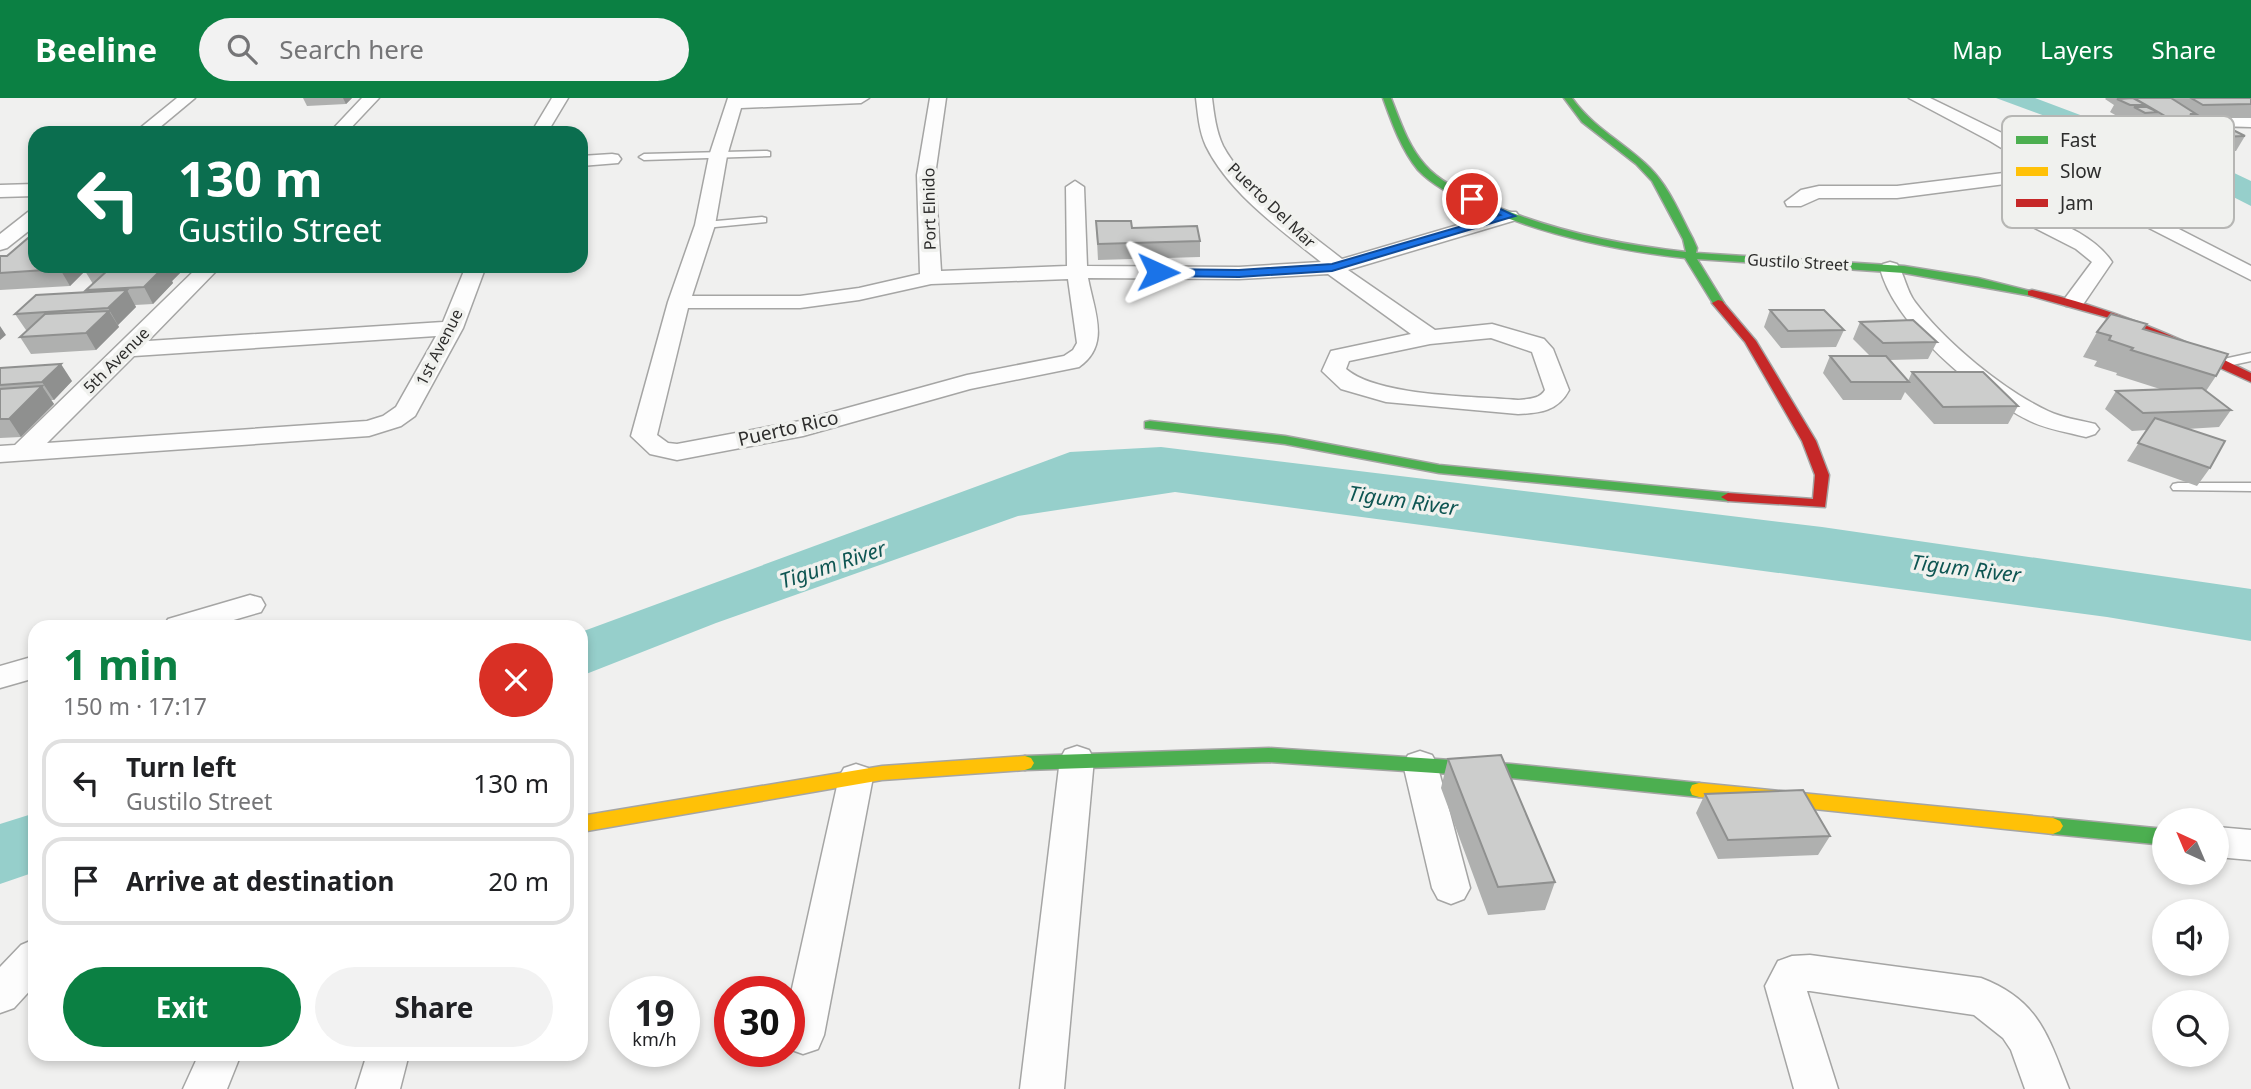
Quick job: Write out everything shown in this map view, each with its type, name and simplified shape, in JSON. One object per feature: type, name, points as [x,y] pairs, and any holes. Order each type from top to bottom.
[{"type":"street","points":[[151,126],[187,98]]},
{"type":"street","points":[[344,126],[371,98]]},
{"type":"street","points":[[543,126],[560,98]]},
{"type":"street","points":[[735,100],[861,98]]},
{"type":"street","name":"Port Elnido","points":[[930,278],[926,175],[937,98]]},
{"type":"street","name":"Puerto Del Mar","points":[[1205,98],[1206,117],[1216,148],[1239,177],[1335,267],[1430,337]]},
{"type":"street","name":"Gustilo Street","points":[[1387,98],[1405,144],[1429,174],[1454,191],[1510,216],[1590,240],[1690,257],[1891,268],[1975,281],[2074,301],[2165,334],[2251,378]]},
{"type":"street","points":[[1150,425],[1285,440],[1439,469],[1632,489],[1820,504],[1822,475],[1809,441],[1751,341],[1711,294],[1690,257],[1692,248],[1652,175],[1630,154],[1580,116],[1568,98]]},
{"type":"street","points":[[1917,98],[2002,141]]},
{"type":"street","points":[[2146,98],[2175,116]]},
{"type":"street","name":"Puerto Rico","points":[[735,100],[718,156],[705,225],[679,302],[645,436],[651,445],[661,450],[677,452],[803,428],[967,382],[1071,362],[1083,354],[1088,344],[1077,271]]},
{"type":"street","points":[[588,161],[612,159]]},
{"type":"street","points":[[1794,202],[1808,194],[1819,192],[1897,192],[2002,179]]},
{"type":"street","points":[[1075,187],[1077,271]]},
{"type":"street","points":[[0,191],[28,190]]},
{"type":"street","points":[[679,302],[800,302],[859,294],[930,278],[1077,271],[1239,273],[1335,267],[1510,216]]},
{"type":"street","points":[[0,244],[28,222]]},
{"type":"street","points":[[2050,228],[2088,247],[2102,262],[2074,301]]},
{"type":"street","points":[[2162,228],[2251,274]]},
{"type":"street","points":[[1891,268],[1896,289],[1906,305],[1941,343],[1979,375],[2007,398],[2041,417],[2085,429]]},
{"type":"street","name":"5th Avenue","points":[[11,453],[128,349],[204,273]]},
{"type":"street","name":"1st Avenue","points":[[11,453],[369,428],[392,421],[406,411],[452,328],[473,273]]},
{"type":"street","points":[[128,349],[452,328]]},
{"type":"street","points":[[1492,331],[1536,344],[1542,349],[1557,390],[1552,399],[1536,406],[1518,407],[1386,395],[1349,384],[1334,371],[1339,356],[1430,337],[1492,331]]},
{"type":"street","points":[[199,620],[250,605]]},
{"type":"street","points":[[0,677],[28,669]]},
{"type":"street","points":[[588,823],[856,777],[1077,758],[1269,755],[1420,764],[2152,835]]},
{"type":"street","points":[[1042,1089],[1077,758]]},
{"type":"street","points":[[1420,764],[1451,888]]},
{"type":"street","points":[[805,1025],[856,777]]},
{"type":"street","points":[[2230,843],[2251,845]]},
{"type":"street","points":[[0,995],[28,965]]},
{"type":"street","points":[[1815,1089],[1785,985],[1793,974],[1810,973],[1981,997],[2005,1009],[2021,1025],[2047,1089]]},
{"type":"street","points":[[205,1089],[217,1061]]},
{"type":"street","points":[[378,1089],[386,1061]]},
{"type":"lane","points":[[644,157],[767,154]]},
{"type":"lane","points":[[705,225],[762,220]]},
{"type":"lane","points":[[2223,363],[2251,357]]},
{"type":"lane","points":[[2178,487],[2251,487]]},
{"type":"water","points":[[1996,98],[2035,98],[2083,116],[2045,116]]},
{"type":"water","points":[[2234,173],[2251,181],[2251,206],[2234,197]]},
{"type":"water","name":"Tigum River","points":[[1161,447],[1822,527],[2251,589],[2251,641],[2107,617],[1175,492],[1018,516],[716,623],[588,673],[588,629],[1070,452]]},
{"type":"water","points":[[28,815],[28,874],[0,884],[0,824]]},
{"type":"building","points":[[2133,98],[2146,105],[2130,105],[2117,99]]},
{"type":"building","points":[[2134,98],[2171,98],[2196,114],[2165,116]]},
{"type":"building","points":[[2191,98],[2251,98],[2251,104],[2203,105]]},
{"type":"building","points":[[2134,107],[2147,107],[2158,112],[2145,113]]},
{"type":"building","points":[[2234,130],[2245,136],[2234,136]]},
{"type":"building","points":[[1096,221],[1131,221],[1132,228],[1197,226],[1200,241],[1098,244]]},
{"type":"building","points":[[28,238],[28,271],[0,273],[0,256],[7,256]]},
{"type":"building","points":[[105,273],[158,273],[144,287],[86,290]]},
{"type":"building","points":[[127,290],[108,308],[15,314],[36,295]]},
{"type":"building","points":[[1770,310],[1824,310],[1844,330],[1788,331]]},
{"type":"building","points":[[109,311],[86,333],[20,337],[45,314]]},
{"type":"building","points":[[2111,314],[2147,324],[2143,329],[2228,354],[2216,376],[2131,350],[2133,348],[2109,340],[2111,336],[2097,332]]},
{"type":"building","points":[[1913,320],[1937,342],[1883,343],[1860,322]]},
{"type":"building","points":[[1830,356],[1886,356],[1909,382],[1851,382]]},
{"type":"building","points":[[61,364],[42,382],[0,385],[0,368]]},
{"type":"building","points":[[1912,372],[1983,372],[2018,406],[1943,407]]},
{"type":"building","points":[[42,386],[9,419],[0,419],[0,389]]},
{"type":"building","points":[[2202,388],[2231,410],[2143,413],[2116,391]]},
{"type":"building","points":[[2155,418],[2225,441],[2210,468],[2138,443]]},
{"type":"building","points":[[1501,755],[1555,882],[1498,887],[1448,759]]},
{"type":"building","points":[[1803,790],[1830,836],[1728,840],[1705,794]]},
{"type":"traffic: fast","points":[[1387,98],[1409,150],[1430,176],[1464,196],[1534,225],[1632,248],[1683,255],[1923,272],[2032,293]]},
{"type":"traffic: fast","points":[[1568,98],[1585,120],[1639,162],[1655,179],[1688,239],[1692,248],[1690,257],[1718,303]]},
{"type":"traffic: fast","points":[[1150,425],[1285,440],[1439,469],[1728,497]]},
{"type":"traffic: fast","points":[[1025,763],[1269,755],[1511,771],[1699,790]]},
{"type":"traffic: fast","points":[[2053,826],[2152,836]]},
{"type":"traffic: slow","points":[[588,823],[882,773],[1025,763]]},
{"type":"traffic: slow","points":[[1699,790],[2053,826]]},
{"type":"traffic: jam","points":[[2032,293],[2061,299],[2117,317],[2171,339],[2251,378]]},
{"type":"traffic: jam","points":[[1718,303],[1750,341],[1809,441],[1822,475],[1820,504],[1728,497]]},
{"type":"route","points":[[1158,272],[1239,273],[1332,268],[1510,216],[1472,199]]}]
